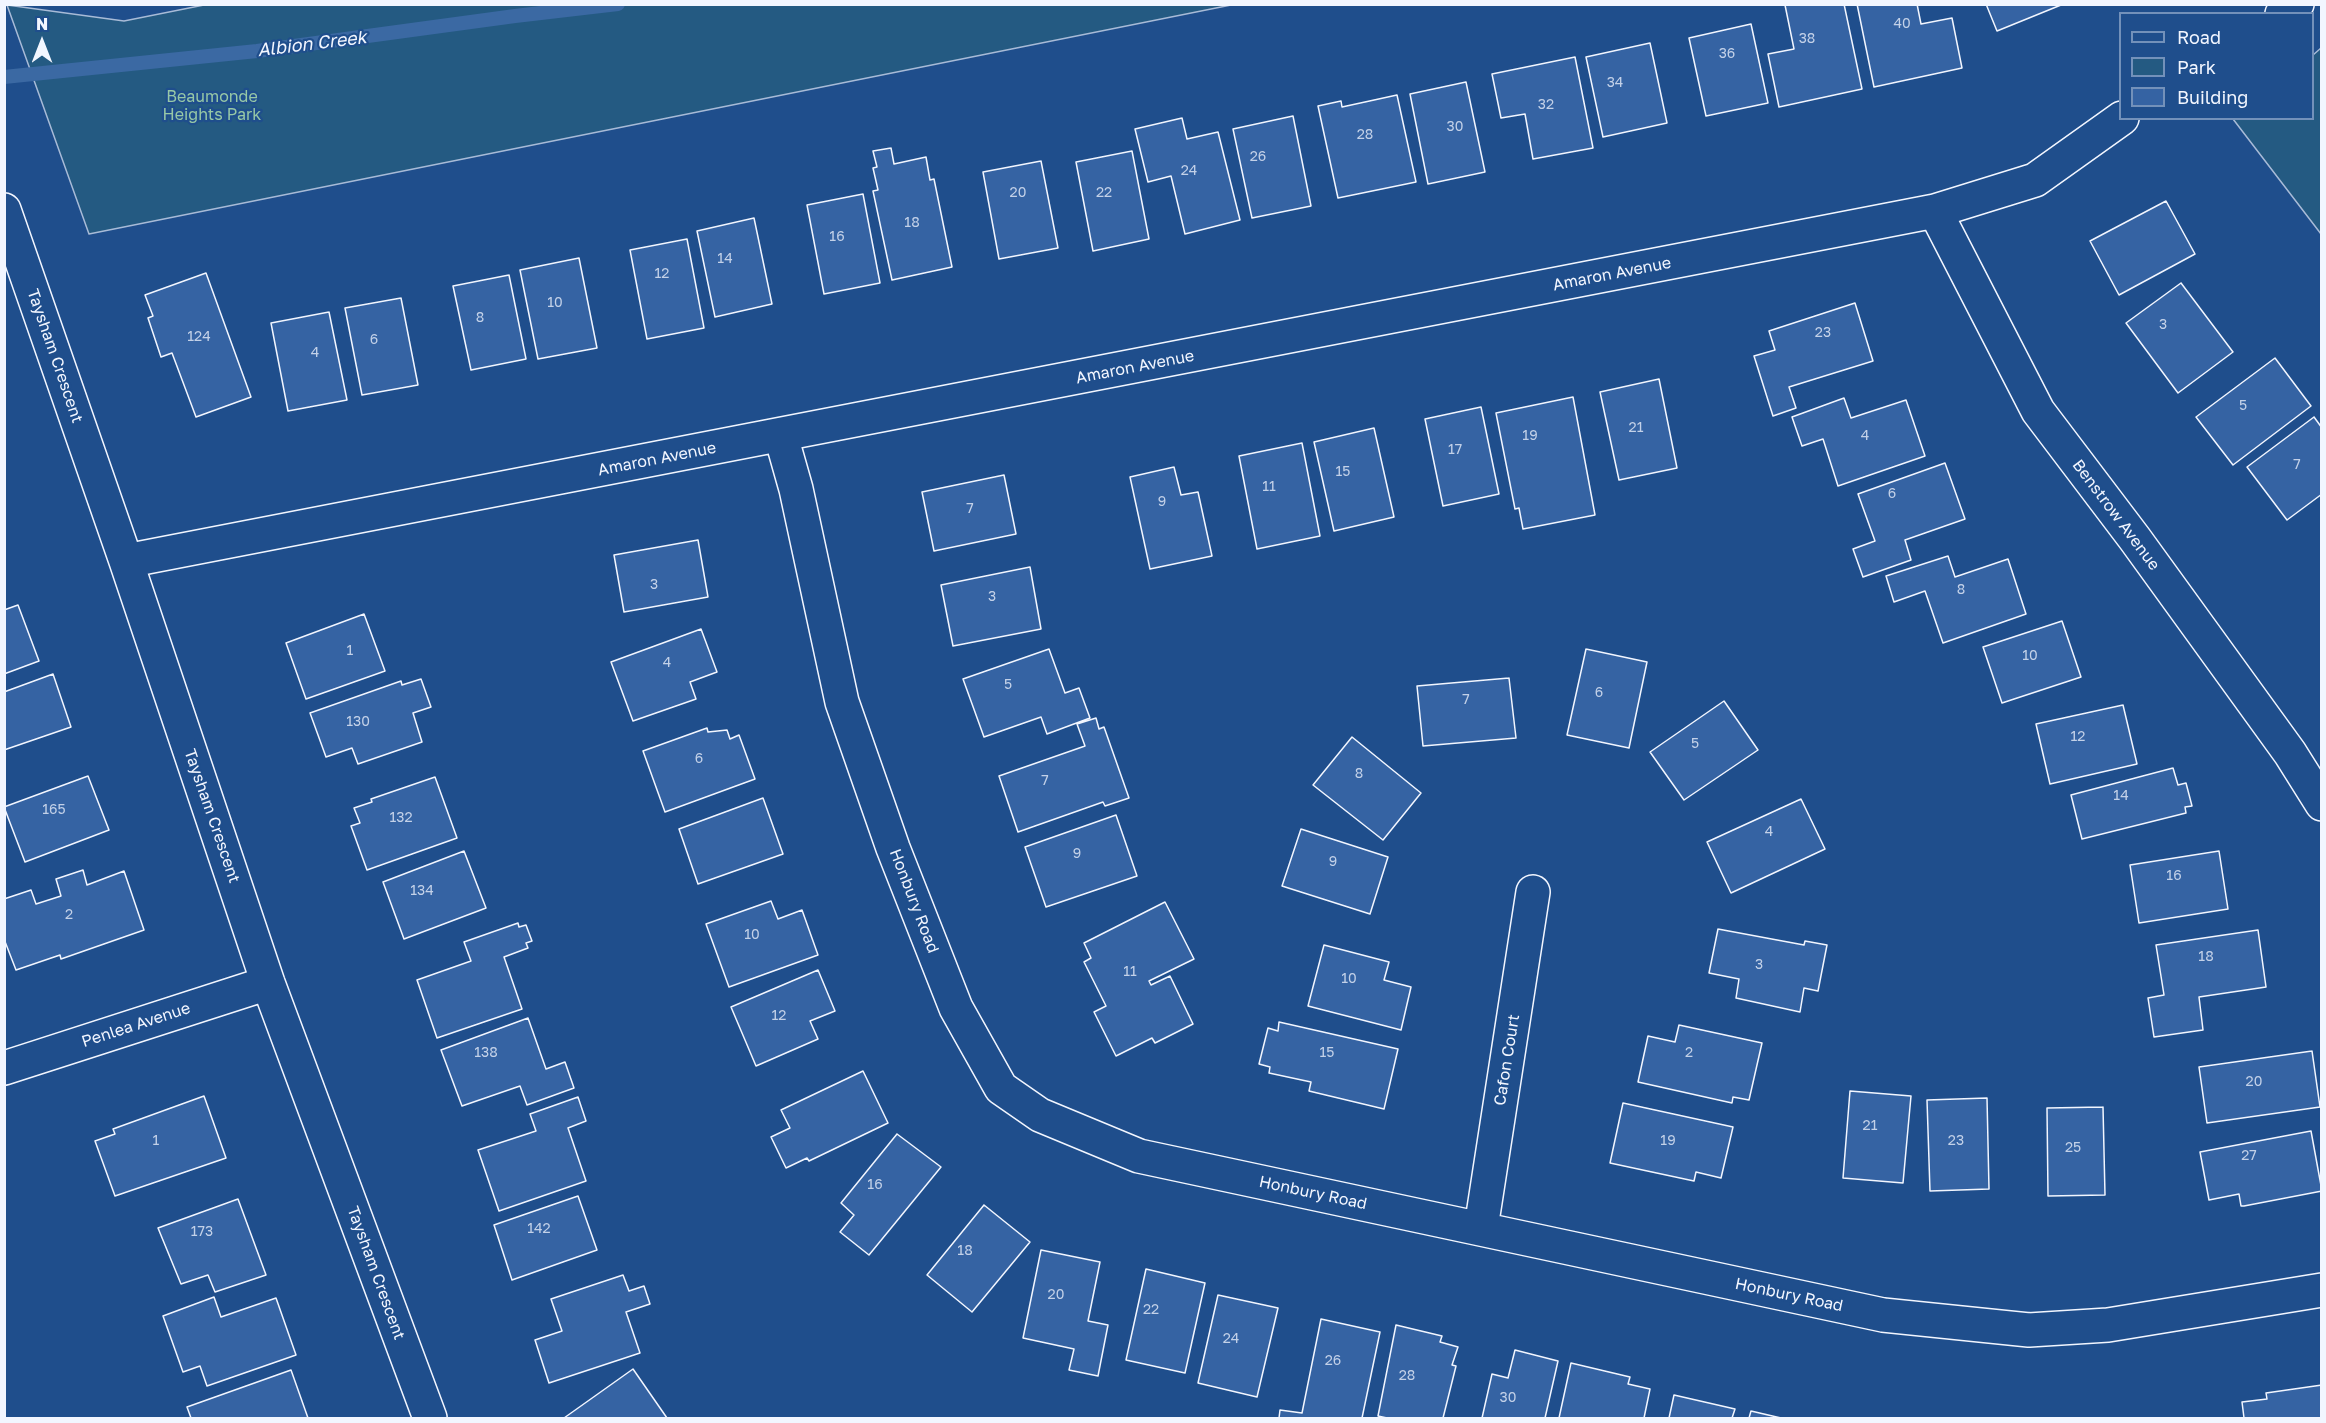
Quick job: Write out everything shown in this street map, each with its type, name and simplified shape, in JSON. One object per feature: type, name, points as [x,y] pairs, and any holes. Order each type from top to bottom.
[{"type":"street","name":"Amaron Avenue","points":[[126,561],[1935,211],[2035,180],[2119,120]]},
{"type":"street","name":"Taysham Crescent","points":[[4,210],[126,561],[268,983],[430,1419]]},
{"type":"street","name":"Benstrow Avenue","points":[[1935,211],[2038,411],[2148,557],[2290,753],[2322,804]]},
{"type":"street","name":"Honbury Road","points":[[781,436],[796,489],[842,702],[893,848],[956,1008],[1001,1088],[1040,1115],[1139,1156],[1883,1315],[2029,1330],[2108,1325],[2322,1290]]},
{"type":"street","name":"Cafon Court","points":[[1481,1228],[1533,892]]},
{"type":"street","name":"Penlea Avenue","points":[[4,1068],[268,983]]},
{"type":"green space","name":"Beaumonde Heights Park","points":[[7,5],[124,21],[204,5],[1231,5],[89,234]]},
{"type":"green space","points":[[2321,48],[2321,234],[2234,120],[2314,120],[2314,54]]},
{"type":"building","points":[[1844,4],[1862,89],[1779,107],[1768,54],[1794,49],[1785,5]]},
{"type":"building","points":[[1857,4],[1917,4],[1921,24],[1952,18],[1962,68],[1874,87]]},
{"type":"building","points":[[1986,4],[2061,4],[2061,5],[1997,31]]},
{"type":"building","points":[[1751,24],[1768,103],[1706,116],[1689,38]]},
{"type":"building","points":[[1650,43],[1667,123],[1603,137],[1586,57]]},
{"type":"building","points":[[1575,57],[1593,148],[1533,159],[1525,114],[1501,118],[1492,74]]},
{"type":"building","points":[[1466,82],[1485,172],[1428,184],[1410,94]]},
{"type":"building","points":[[1397,95],[1416,182],[1338,198],[1318,106],[1341,101],[1342,107]]},
{"type":"building","points":[[1293,116],[1311,206],[1252,218],[1233,129]]},
{"type":"building","points":[[1182,118],[1187,139],[1218,132],[1240,220],[1185,234],[1171,176],[1148,182],[1135,129]]},
{"type":"building","points":[[891,148],[894,164],[926,157],[930,180],[934,179],[952,267],[892,280],[873,191],[878,190],[873,168],[877,167],[873,151]]},
{"type":"building","points":[[1132,151],[1149,239],[1093,251],[1076,162]]},
{"type":"building","points":[[1041,161],[1058,248],[999,259],[983,172]]},
{"type":"building","points":[[863,194],[880,283],[824,294],[807,205]]},
{"type":"building","points":[[2166,201],[2195,254],[2119,295],[2090,241]]},
{"type":"building","points":[[754,218],[772,304],[715,317],[697,231]]},
{"type":"building","points":[[687,239],[704,328],[647,339],[630,250]]},
{"type":"building","points":[[579,258],[597,348],[538,359],[520,270]]},
{"type":"building","points":[[206,273],[251,397],[196,417],[172,353],[161,357],[148,318],[153,316],[145,295]]},
{"type":"building","points":[[509,275],[526,359],[471,370],[453,286]]},
{"type":"building","points":[[2181,283],[2233,352],[2178,393],[2126,323]]},
{"type":"building","points":[[401,298],[418,385],[362,395],[345,308]]},
{"type":"building","points":[[1855,303],[1873,361],[1789,387],[1796,408],[1773,416],[1754,356],[1775,350],[1769,331]]},
{"type":"building","points":[[329,312],[347,400],[288,411],[271,323]]},
{"type":"building","points":[[2275,358],[2311,406],[2233,465],[2196,417]]},
{"type":"building","points":[[1659,379],[1677,468],[1619,480],[1600,392]]},
{"type":"building","points":[[1573,397],[1595,515],[1523,529],[1519,508],[1515,509],[1496,413]]},
{"type":"building","points":[[1844,398],[1851,418],[1906,400],[1925,456],[1838,486],[1823,439],[1802,446],[1792,417]]},
{"type":"building","points":[[1481,407],[1499,494],[1443,506],[1425,419]]},
{"type":"building","points":[[2314,417],[2322,428],[2322,494],[2287,520],[2247,467]]},
{"type":"building","points":[[1374,428],[1394,517],[1334,531],[1314,442]]},
{"type":"building","points":[[1302,443],[1320,536],[1257,549],[1239,456]]},
{"type":"building","points":[[1945,463],[1965,519],[1905,540],[1911,560],[1863,577],[1853,549],[1875,541],[1858,494]]},
{"type":"building","points":[[1174,467],[1181,495],[1198,492],[1212,556],[1150,569],[1130,477]]},
{"type":"building","points":[[1004,475],[1016,534],[934,551],[922,492]]},
{"type":"building","points":[[698,540],[708,597],[624,612],[614,555]]},
{"type":"building","points":[[1948,556],[1955,577],[2008,559],[2026,614],[1943,643],[1925,591],[1894,602],[1886,576]]},
{"type":"building","points":[[1030,567],[1041,629],[953,646],[941,585]]},
{"type":"building","points":[[18,605],[39,661],[4,674],[4,610]]},
{"type":"building","points":[[364,614],[385,671],[306,699],[286,643]]},
{"type":"building","points":[[2062,621],[2081,677],[2002,703],[1983,647]]},
{"type":"building","points":[[701,629],[717,672],[690,682],[696,699],[633,721],[611,662]]},
{"type":"building","points":[[1049,649],[1065,693],[1079,688],[1090,718],[1047,734],[1041,717],[984,737],[963,679]]},
{"type":"building","points":[[1586,649],[1647,662],[1629,748],[1567,735]]},
{"type":"building","points":[[53,674],[71,727],[4,750],[4,692]]},
{"type":"building","points":[[1509,678],[1516,738],[1423,746],[1417,686]]},
{"type":"building","points":[[421,679],[431,707],[413,713],[422,742],[358,764],[352,748],[326,757],[310,713],[401,681],[402,685]]},
{"type":"building","points":[[1724,701],[1758,750],[1684,800],[1650,752]]},
{"type":"building","points":[[2123,705],[2137,764],[2050,784],[2036,724]]},
{"type":"building","points":[[1096,718],[1099,729],[1104,727],[1129,798],[1105,806],[1103,802],[1018,832],[999,776],[1085,746],[1077,724]]},
{"type":"building","points":[[707,728],[708,732],[727,730],[730,739],[739,735],[755,779],[665,812],[643,751]]},
{"type":"building","points":[[1352,737],[1421,793],[1383,840],[1313,785]]},
{"type":"building","points":[[2173,768],[2178,785],[2186,783],[2192,806],[2185,807],[2186,813],[2082,839],[2071,795]]},
{"type":"building","points":[[88,776],[109,830],[25,862],[4,807]]},
{"type":"building","points":[[435,777],[457,838],[367,870],[351,826],[360,823],[354,808],[372,802],[371,799]]},
{"type":"building","points":[[763,798],[783,854],[698,884],[679,829]]},
{"type":"building","points":[[1801,799],[1825,849],[1731,893],[1707,842]]},
{"type":"building","points":[[1116,815],[1137,876],[1046,907],[1025,847]]},
{"type":"building","points":[[1301,829],[1388,857],[1370,914],[1282,886]]},
{"type":"building","points":[[464,851],[486,908],[404,939],[383,882]]},
{"type":"building","points":[[2219,851],[2228,909],[2139,923],[2130,865]]},
{"type":"building","points":[[83,870],[87,885],[124,871],[144,930],[61,959],[60,955],[16,970],[4,939],[4,899],[31,890],[36,904],[61,896],[56,879]]},
{"type":"building","points":[[771,901],[778,919],[802,910],[818,955],[729,987],[706,924]]},
{"type":"building","points":[[1165,902],[1194,959],[1149,981],[1151,985],[1170,976],[1193,1024],[1155,1043],[1152,1038],[1116,1056],[1094,1012],[1106,1006],[1084,962],[1091,958],[1084,943]]},
{"type":"building","points":[[518,923],[519,927],[526,925],[532,941],[526,943],[528,948],[504,957],[522,1009],[437,1038],[417,980],[471,961],[464,942]]},
{"type":"building","points":[[1718,929],[1804,945],[1805,941],[1827,945],[1818,991],[1804,988],[1800,1012],[1736,998],[1739,979],[1709,973]]},
{"type":"building","points":[[2258,930],[2266,987],[2199,997],[2203,1030],[2154,1037],[2148,998],[2164,995],[2156,945]]},
{"type":"building","points":[[1324,945],[1389,962],[1384,980],[1411,987],[1401,1030],[1308,1006]]},
{"type":"building","points":[[818,970],[835,1011],[810,1021],[818,1039],[756,1066],[731,1007]]},
{"type":"building","points":[[528,1018],[546,1069],[565,1062],[574,1088],[527,1105],[520,1086],[462,1106],[441,1050]]},
{"type":"building","points":[[1279,1022],[1398,1049],[1384,1109],[1309,1091],[1311,1082],[1269,1073],[1270,1067],[1259,1064],[1268,1028],[1278,1031]]},
{"type":"building","points":[[1679,1025],[1762,1043],[1749,1100],[1733,1097],[1732,1103],[1638,1082],[1648,1036],[1675,1042]]},
{"type":"building","points":[[2312,1051],[2320,1107],[2207,1123],[2199,1067]]},
{"type":"building","points":[[863,1071],[888,1123],[809,1161],[807,1158],[786,1168],[771,1137],[790,1128],[781,1110]]},
{"type":"building","points":[[1850,1091],[1911,1096],[1903,1183],[1843,1178]]},
{"type":"building","points":[[204,1096],[226,1158],[115,1196],[95,1141],[115,1134],[113,1129]]},
{"type":"building","points":[[578,1097],[586,1121],[568,1128],[586,1181],[499,1211],[478,1150],[536,1131],[530,1114]]},
{"type":"building","points":[[1987,1098],[1989,1189],[1930,1191],[1927,1100]]},
{"type":"building","points":[[1623,1103],[1733,1127],[1721,1178],[1696,1172],[1694,1181],[1610,1163]]},
{"type":"building","points":[[2103,1107],[2105,1195],[2048,1196],[2047,1108]]},
{"type":"building","points":[[2311,1131],[2322,1191],[2244,1206],[2241,1206],[2239,1194],[2209,1200],[2200,1152]]},
{"type":"building","points":[[897,1134],[941,1167],[869,1255],[840,1232],[854,1215],[841,1203]]},
{"type":"building","points":[[578,1196],[597,1250],[512,1280],[494,1225]]},
{"type":"building","points":[[238,1199],[266,1275],[215,1292],[208,1275],[181,1284],[158,1228]]},
{"type":"building","points":[[984,1205],[1030,1242],[972,1312],[927,1275]]},
{"type":"building","points":[[1041,1250],[1100,1262],[1088,1321],[1108,1325],[1098,1376],[1069,1370],[1074,1349],[1023,1338]]},
{"type":"building","points":[[1146,1269],[1205,1283],[1185,1373],[1126,1360]]},
{"type":"building","points":[[623,1275],[629,1291],[644,1286],[650,1304],[626,1312],[640,1353],[549,1383],[535,1340],[562,1331],[551,1299]]},
{"type":"building","points":[[1218,1295],[1278,1308],[1257,1397],[1198,1383]]},
{"type":"building","points":[[214,1297],[221,1317],[276,1298],[296,1355],[207,1386],[200,1366],[183,1372],[163,1316]]},
{"type":"building","points":[[1321,1319],[1380,1332],[1362,1418],[1279,1418],[1280,1410],[1302,1413]]},
{"type":"building","points":[[1396,1325],[1442,1336],[1440,1342],[1458,1347],[1452,1365],[1456,1366],[1443,1418],[1378,1416]]},
{"type":"building","points":[[1515,1350],[1558,1361],[1545,1418],[1482,1418],[1492,1374],[1508,1378]]},
{"type":"building","points":[[1571,1363],[1630,1377],[1628,1384],[1650,1389],[1644,1418],[1559,1418]]},
{"type":"building","points":[[633,1369],[667,1418],[564,1418]]},
{"type":"building","points":[[291,1370],[308,1418],[191,1418],[187,1407]]},
{"type":"building","points":[[2322,1385],[2322,1418],[2244,1418],[2242,1402],[2267,1399],[2266,1393]]},
{"type":"building","points":[[1674,1395],[1735,1409],[1732,1418],[1669,1418]]},
{"type":"building","points":[[1751,1411],[1781,1418],[1749,1418]]},
{"type":"waterway","name":"Albion Creek","points":[[4,77],[257,51],[618,4]]}]
